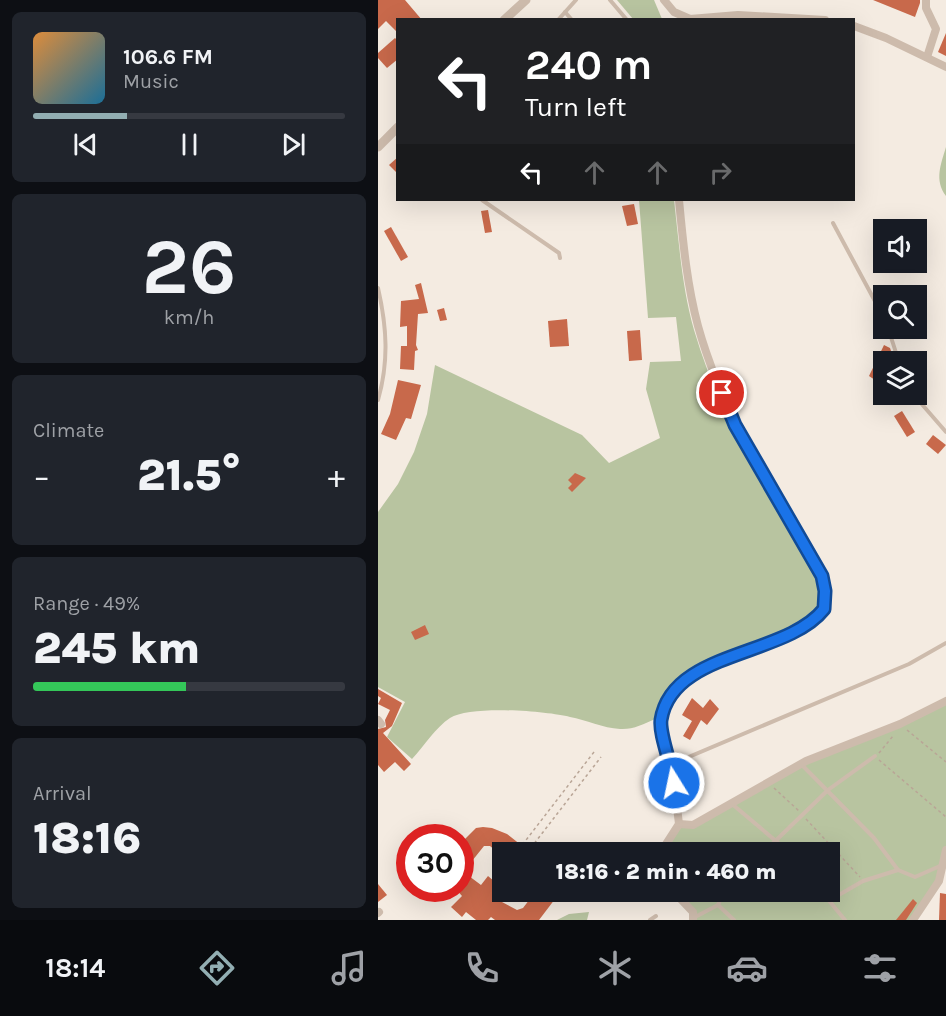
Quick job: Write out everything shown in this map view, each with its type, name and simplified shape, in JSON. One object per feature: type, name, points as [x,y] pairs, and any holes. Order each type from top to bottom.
[{"type":"street","points":[[506,18],[525,0]]},
{"type":"street","points":[[664,0],[673,16]]},
{"type":"street","points":[[926,0],[926,8],[936,29],[927,57]]},
{"type":"street","points":[[702,18],[738,15],[790,18]]},
{"type":"street","points":[[855,26],[946,67]]},
{"type":"street","points":[[378,147],[396,129]]},
{"type":"street","points":[[667,842],[679,824],[672,765],[661,722],[668,702],[684,681],[710,665],[786,636],[809,624],[824,609],[825,591],[822,576],[735,425],[715,376],[693,307],[679,201]]},
{"type":"street","points":[[679,824],[693,825],[802,765],[900,724],[946,701]]},
{"type":"street","points":[[913,920],[939,881],[940,866],[946,850]]},
{"type":"street","points":[[682,902],[694,918]]},
{"type":"lane","points":[[560,18],[576,0]]},
{"type":"lane","points":[[610,0],[625,18]]},
{"type":"lane","points":[[565,12],[570,18]]},
{"type":"lane","points":[[483,201],[559,253],[560,258]]},
{"type":"lane","points":[[833,223],[873,298]]},
{"type":"lane","points":[[378,288],[385,317],[386,362],[378,400]]},
{"type":"lane","points":[[378,361],[386,362]]},
{"type":"lane","points":[[923,405],[946,432]]},
{"type":"lane","points":[[672,765],[909,664],[946,643]]},
{"type":"lane","points":[[732,804],[776,840],[828,790],[875,756]]},
{"type":"lane","points":[[802,765],[874,838],[898,870],[915,877],[940,866]]},
{"type":"lane","points":[[840,894],[864,881],[898,870]]},
{"type":"lane","points":[[694,918],[718,905],[719,902]]},
{"type":"lane","points":[[832,902],[845,920]]},
{"type":"lane","points":[[718,905],[734,920]]},
{"type":"lane","points":[[650,920],[656,916]]},
{"type":"path","points":[[946,762],[900,724],[885,747],[875,756],[946,817]]},
{"type":"path","points":[[594,752],[523,844],[530,849],[601,757]]},
{"type":"path","points":[[769,783],[802,814],[864,881]]},
{"type":"green space","points":[[617,0],[654,0],[662,18],[632,18]]},
{"type":"green space","points":[[946,147],[946,196],[939,178]]},
{"type":"green space","points":[[639,201],[674,201],[687,298],[705,363],[748,457],[817,578],[820,607],[810,617],[791,628],[703,664],[676,685],[655,719],[642,725],[620,729],[570,717],[508,710],[460,714],[445,722],[412,759],[387,737],[405,702],[378,687],[378,512],[398,484],[414,452],[427,414],[435,365],[582,435],[609,463],[660,438],[646,389],[650,362],[681,361],[676,317],[648,318]]},
{"type":"green space","points":[[946,701],[946,850],[939,881],[913,920],[693,920],[695,917],[682,902],[840,902],[840,842],[667,842],[679,824],[687,826],[802,765]]},
{"type":"green space","points":[[589,912],[587,920],[557,920],[569,914]]},
{"type":"building","points":[[378,0],[405,0],[420,18],[396,18],[396,31],[386,21],[378,29]]},
{"type":"building","points":[[873,0],[920,0],[920,3],[915,17]]},
{"type":"building","points":[[946,33],[946,56],[938,52]]},
{"type":"building","points":[[396,39],[396,61],[387,68],[378,58],[378,53]]},
{"type":"building","points":[[396,159],[396,172],[389,165]]},
{"type":"building","points":[[634,204],[638,224],[627,226],[622,206]]},
{"type":"building","points":[[488,210],[492,232],[485,233],[481,211]]},
{"type":"building","points":[[391,227],[408,257],[401,261],[384,231]]},
{"type":"building","points":[[421,283],[428,313],[418,314],[416,345],[418,350],[415,351],[414,370],[400,369],[401,346],[407,346],[407,326],[400,327],[401,301],[419,299],[415,285]]},
{"type":"building","points":[[444,308],[447,320],[440,321],[437,310]]},
{"type":"building","points":[[567,319],[569,346],[550,347],[548,321]]},
{"type":"building","points":[[640,330],[642,360],[629,361],[627,331]]},
{"type":"building","points":[[884,345],[891,351],[881,351]]},
{"type":"building","points":[[398,380],[421,385],[411,419],[406,418],[396,440],[381,434],[390,414]]},
{"type":"building","points":[[902,411],[915,432],[907,437],[894,416]]},
{"type":"building","points":[[933,435],[946,445],[938,454],[926,444]]},
{"type":"building","points":[[575,473],[586,478],[572,492],[568,488],[572,484],[568,480]]},
{"type":"building","points":[[425,625],[429,634],[415,640],[411,632]]},
{"type":"building","points":[[378,689],[402,703],[392,726],[383,733],[411,764],[404,771],[395,762],[384,772],[378,765],[378,729],[386,727],[385,720],[390,710],[378,704],[381,698],[378,696]]},
{"type":"building","points":[[692,698],[703,708],[710,699],[719,709],[707,725],[701,720],[690,740],[683,736],[692,721],[682,715]]},
{"type":"building","points":[[492,828],[507,834],[517,842],[492,842],[492,848],[484,846],[474,858],[474,830]]},
{"type":"building","points":[[488,876],[492,879],[492,902],[502,902],[517,910],[523,908],[528,902],[553,902],[539,920],[495,920],[491,917],[488,920],[476,920],[466,912],[462,917],[451,907],[456,902],[474,902],[474,880],[481,885]]},
{"type":"building","points":[[378,884],[387,895],[378,902]]},
{"type":"building","points":[[940,893],[946,894],[946,920],[939,920]]},
{"type":"building","points":[[913,899],[917,903],[906,920],[896,920]]},
{"type":"route","points":[[674,783],[661,722],[668,702],[684,681],[710,665],[797,631],[819,616],[824,609],[825,591],[822,576],[735,425],[722,393]]}]
